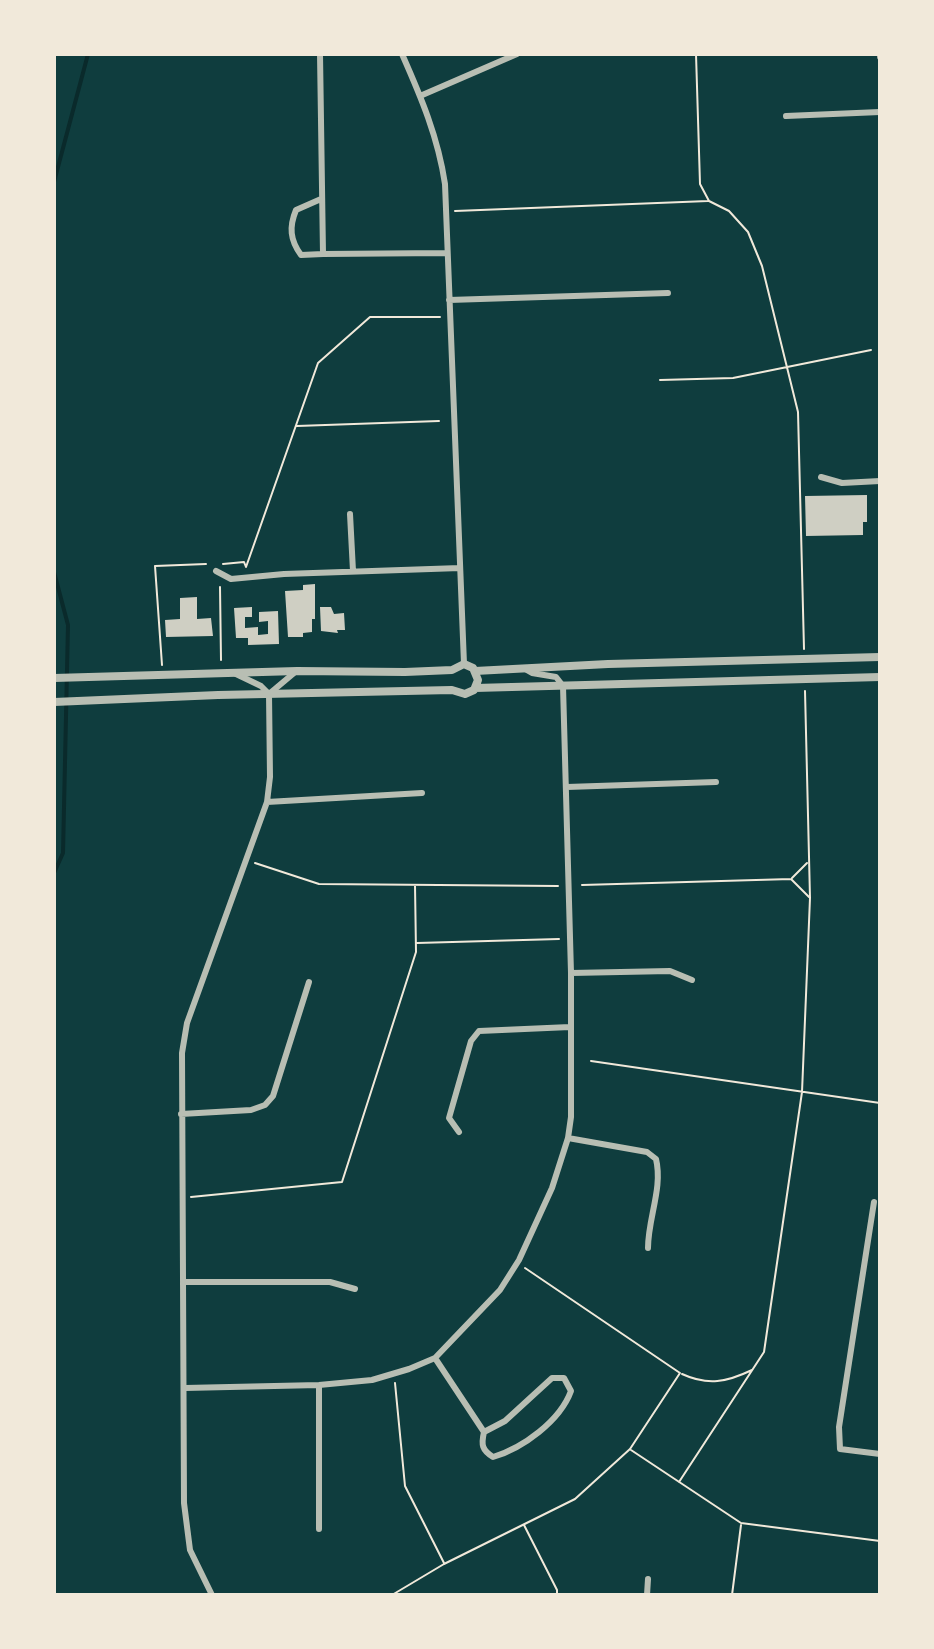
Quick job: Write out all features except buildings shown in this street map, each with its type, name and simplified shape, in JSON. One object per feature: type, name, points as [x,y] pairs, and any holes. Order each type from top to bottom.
[{"type":"street","points":[[320,54],[323,254]]},
{"type":"street","points":[[402,54],[440,151],[464,664]]},
{"type":"street","points":[[420,96],[517,54]]},
{"type":"street","points":[[786,116],[880,112]]},
{"type":"street","points":[[321,199],[296,210],[292,219],[292,244],[301,255],[446,253]]},
{"type":"street","points":[[449,300],[668,293]]},
{"type":"street","points":[[821,477],[842,483],[880,481]]},
{"type":"street","points":[[350,514],[353,571]]},
{"type":"street","points":[[218,569],[231,579],[460,568]]},
{"type":"street","points":[[475,671],[880,657]]},
{"type":"street","points":[[54,678],[297,671],[405,672],[452,670],[464,664]]},
{"type":"street","points":[[464,664],[475,671],[478,678],[475,688]]},
{"type":"street","points":[[185,1388],[319,1385],[372,1380],[435,1358],[500,1290],[517,1263],[552,1188],[568,1138],[572,1083],[563,686],[556,677],[525,669]]},
{"type":"street","points":[[452,670],[448,681],[452,690]]},
{"type":"street","points":[[269,694],[297,671]]},
{"type":"street","points":[[212,1595],[190,1550],[184,1503],[182,1053],[187,1023],[267,802],[270,777],[269,694],[261,686],[236,674]]},
{"type":"street","points":[[54,702],[452,690],[465,694],[475,688],[880,677]]},
{"type":"street","points":[[567,787],[716,782]]},
{"type":"street","points":[[267,802],[422,793]]},
{"type":"street","points":[[571,973],[670,971],[692,980]]},
{"type":"street","points":[[181,1114],[251,1110],[265,1105],[273,1096],[309,982]]},
{"type":"street","points":[[459,1132],[449,1118],[471,1041],[479,1031],[570,1027]]},
{"type":"street","points":[[568,1138],[647,1152],[656,1159],[659,1170],[648,1227],[648,1248]]},
{"type":"street","points":[[874,1202],[839,1427],[840,1449],[880,1454]]},
{"type":"street","points":[[184,1282],[330,1282],[355,1289]]},
{"type":"street","points":[[435,1358],[484,1432],[481,1444],[484,1451],[493,1457],[507,1453],[552,1420],[565,1406],[571,1391],[564,1378],[552,1378],[505,1421],[484,1432]]},
{"type":"street","points":[[319,1385],[319,1529]]},
{"type":"street","points":[[647,1595],[648,1579]]},
{"type":"path","points":[[696,54],[700,184],[709,201]]},
{"type":"path","points":[[445,212],[709,201],[729,211],[748,232],[762,266],[798,412],[801,658]]},
{"type":"path","points":[[162,666],[155,566],[218,569],[244,562],[246,567],[318,363],[370,317],[449,317]]},
{"type":"path","points":[[660,380],[733,378],[871,350]]},
{"type":"path","points":[[296,426],[439,421]]},
{"type":"path","points":[[218,569],[221,661]]},
{"type":"path","points":[[679,1482],[764,1352],[802,1092],[810,898],[805,679]]},
{"type":"path","points":[[247,860],[319,884],[559,886]]},
{"type":"path","points":[[582,885],[791,879],[809,861]]},
{"type":"path","points":[[791,879],[810,898]]},
{"type":"path","points":[[182,1198],[342,1182],[416,952],[415,885]]},
{"type":"path","points":[[416,943],[571,939]]},
{"type":"path","points":[[591,1061],[880,1103]]},
{"type":"path","points":[[517,1263],[680,1373],[707,1383],[734,1378],[753,1370]]},
{"type":"path","points":[[395,1373],[405,1486],[444,1564]]},
{"type":"path","points":[[392,1595],[444,1564],[575,1499],[630,1449],[680,1373]]},
{"type":"path","points":[[630,1449],[741,1523],[880,1541]]},
{"type":"path","points":[[732,1595],[741,1523]]},
{"type":"path","points":[[524,1525],[557,1595]]},
{"type":"waterway","points":[[54,182],[88,54]]},
{"type":"waterway","points":[[54,572],[68,625],[63,853],[54,873]]}]
